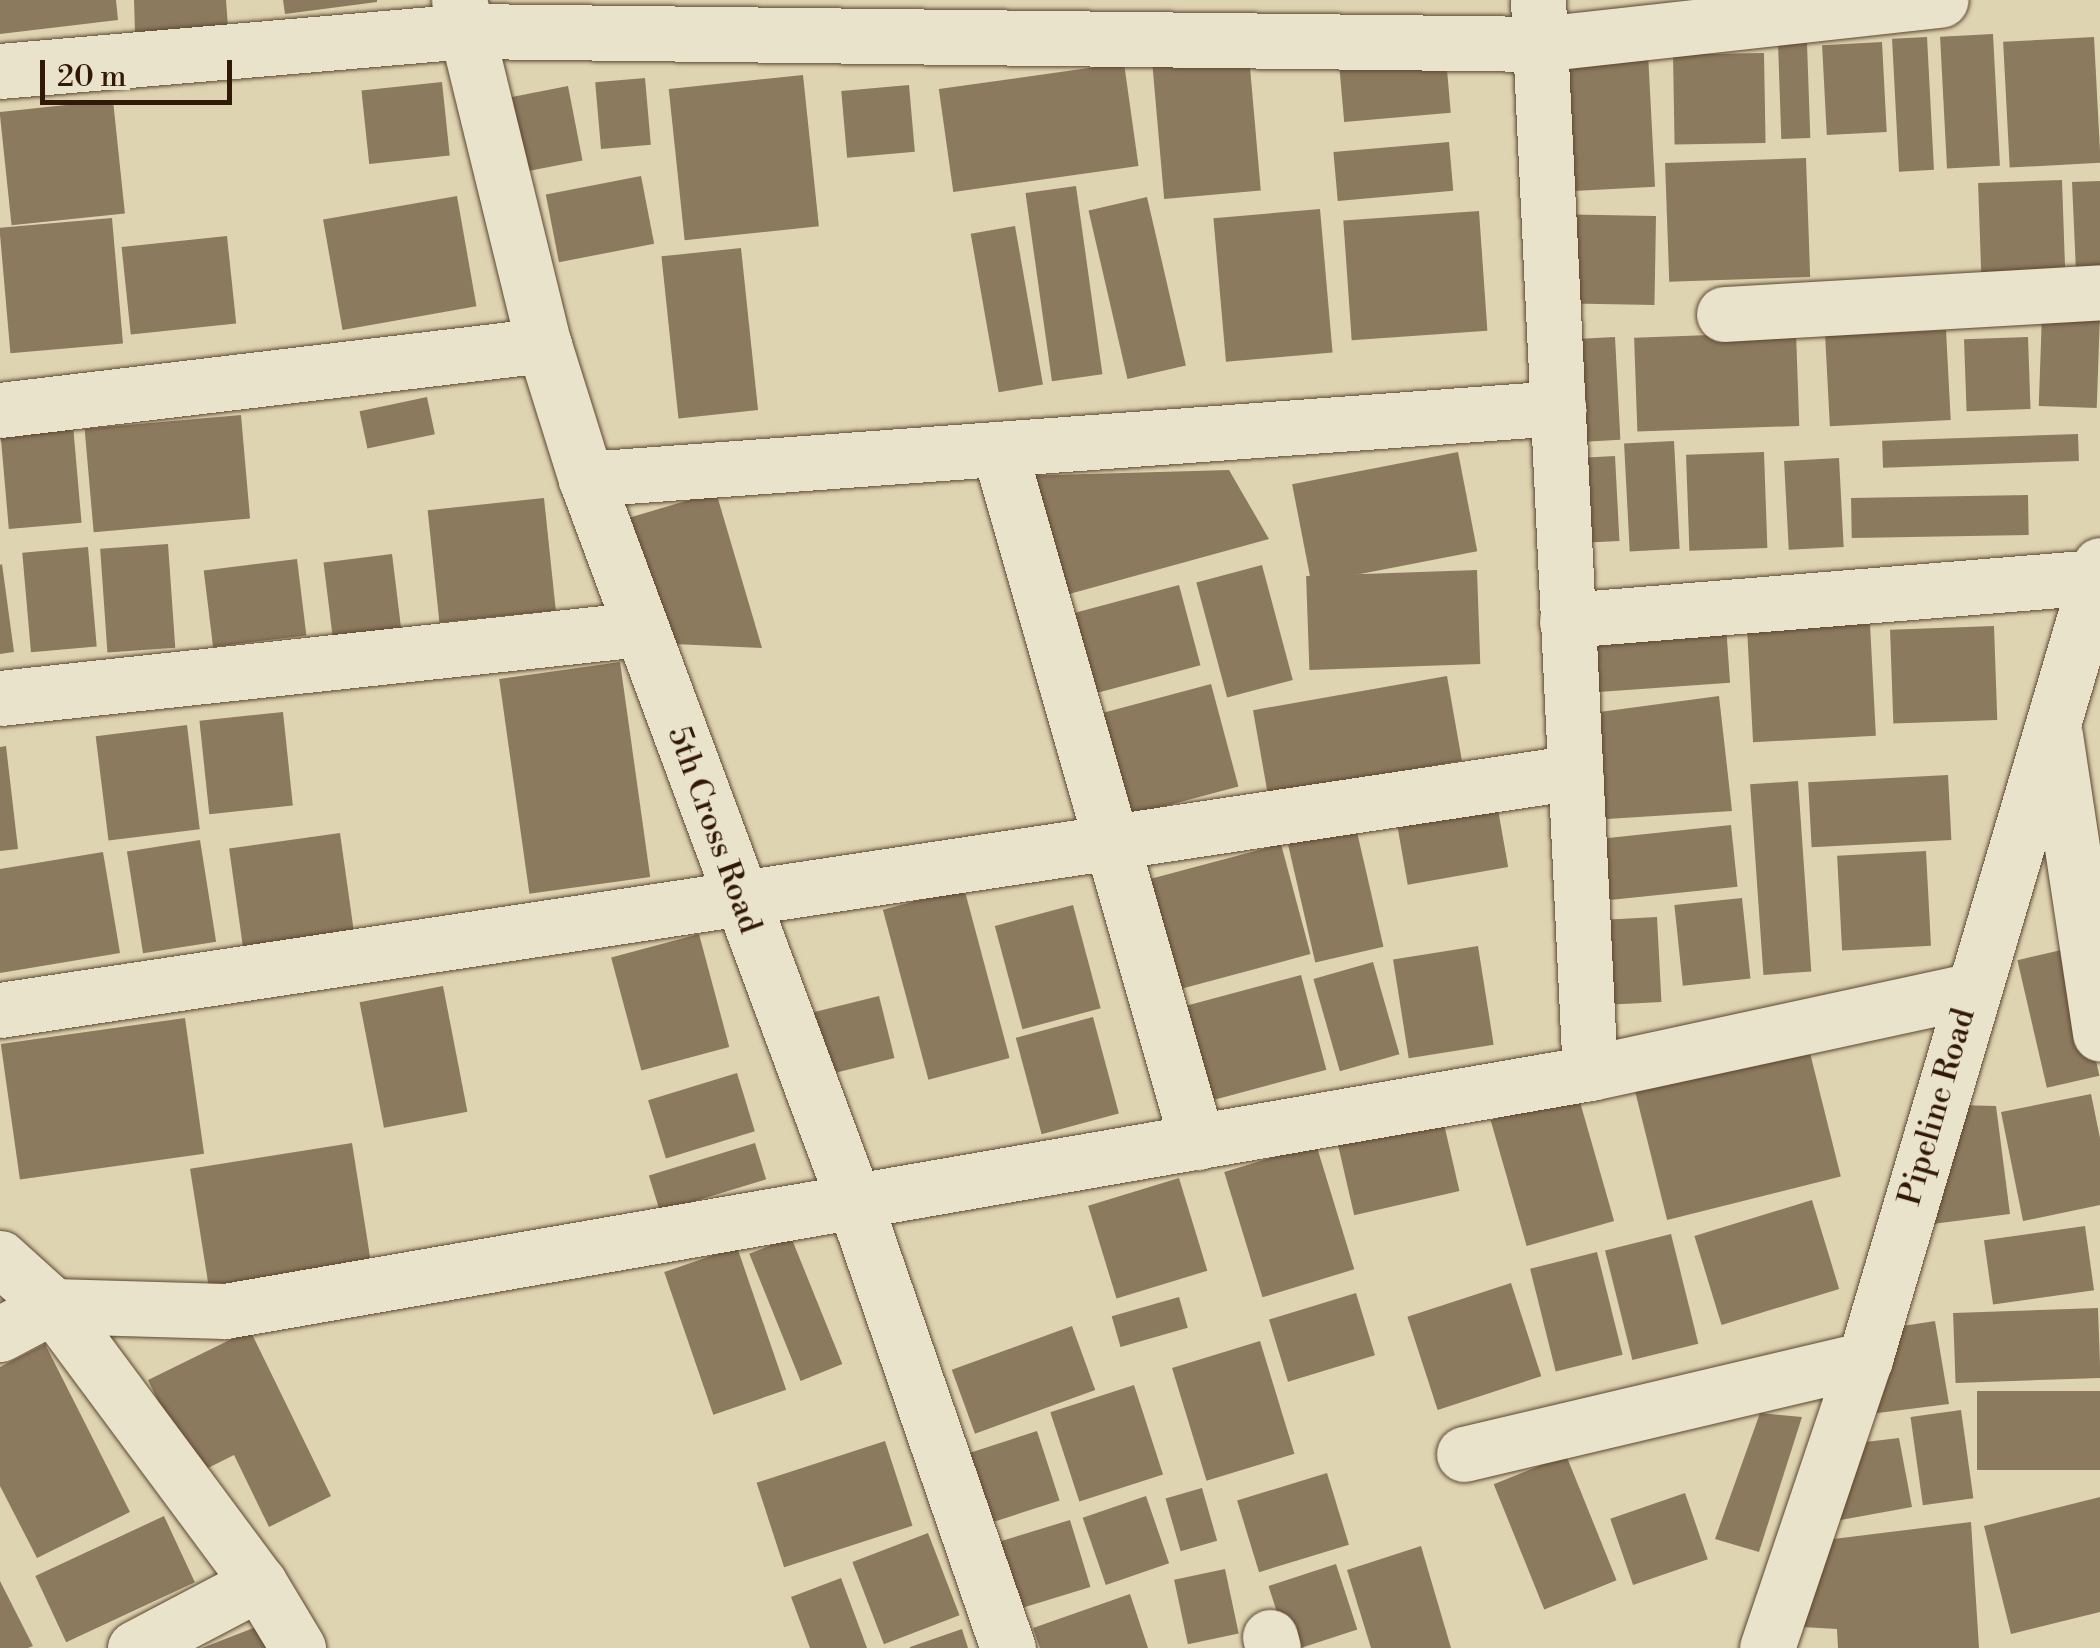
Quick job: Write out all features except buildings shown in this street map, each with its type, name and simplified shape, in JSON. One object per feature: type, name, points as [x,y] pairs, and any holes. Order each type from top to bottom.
[{"type":"street","points":[[0,70],[462,15],[1539,22],[1941,0]]},
{"type":"street","name":"5th Cross Road","points":[[462,15],[544,346],[586,479],[854,1201],[1008,1648]]},
{"type":"street","points":[[1539,22],[1590,1074]]},
{"type":"street","points":[[1724,314],[2100,292]]},
{"type":"street","points":[[0,410],[544,346]]},
{"type":"street","points":[[586,479],[1558,408]]},
{"type":"street","points":[[998,449],[1196,1142]]},
{"type":"street","points":[[1568,620],[2098,571]]},
{"type":"street","name":"Pipeline Road","points":[[1768,1648],[1865,1359],[1970,991],[2055,735],[2098,571]]},
{"type":"street","points":[[0,698],[640,629]]},
{"type":"street","points":[[2055,735],[2100,1034]]},
{"type":"street","points":[[0,1010],[737,894],[1575,772]]},
{"type":"street","points":[[0,1334],[53,1306],[225,1310],[1590,1074],[1970,991]]},
{"type":"street","points":[[0,1258],[53,1306],[259,1583],[298,1648]]},
{"type":"street","points":[[1464,1454],[1865,1359]]},
{"type":"street","points":[[135,1648],[259,1583]]}]
